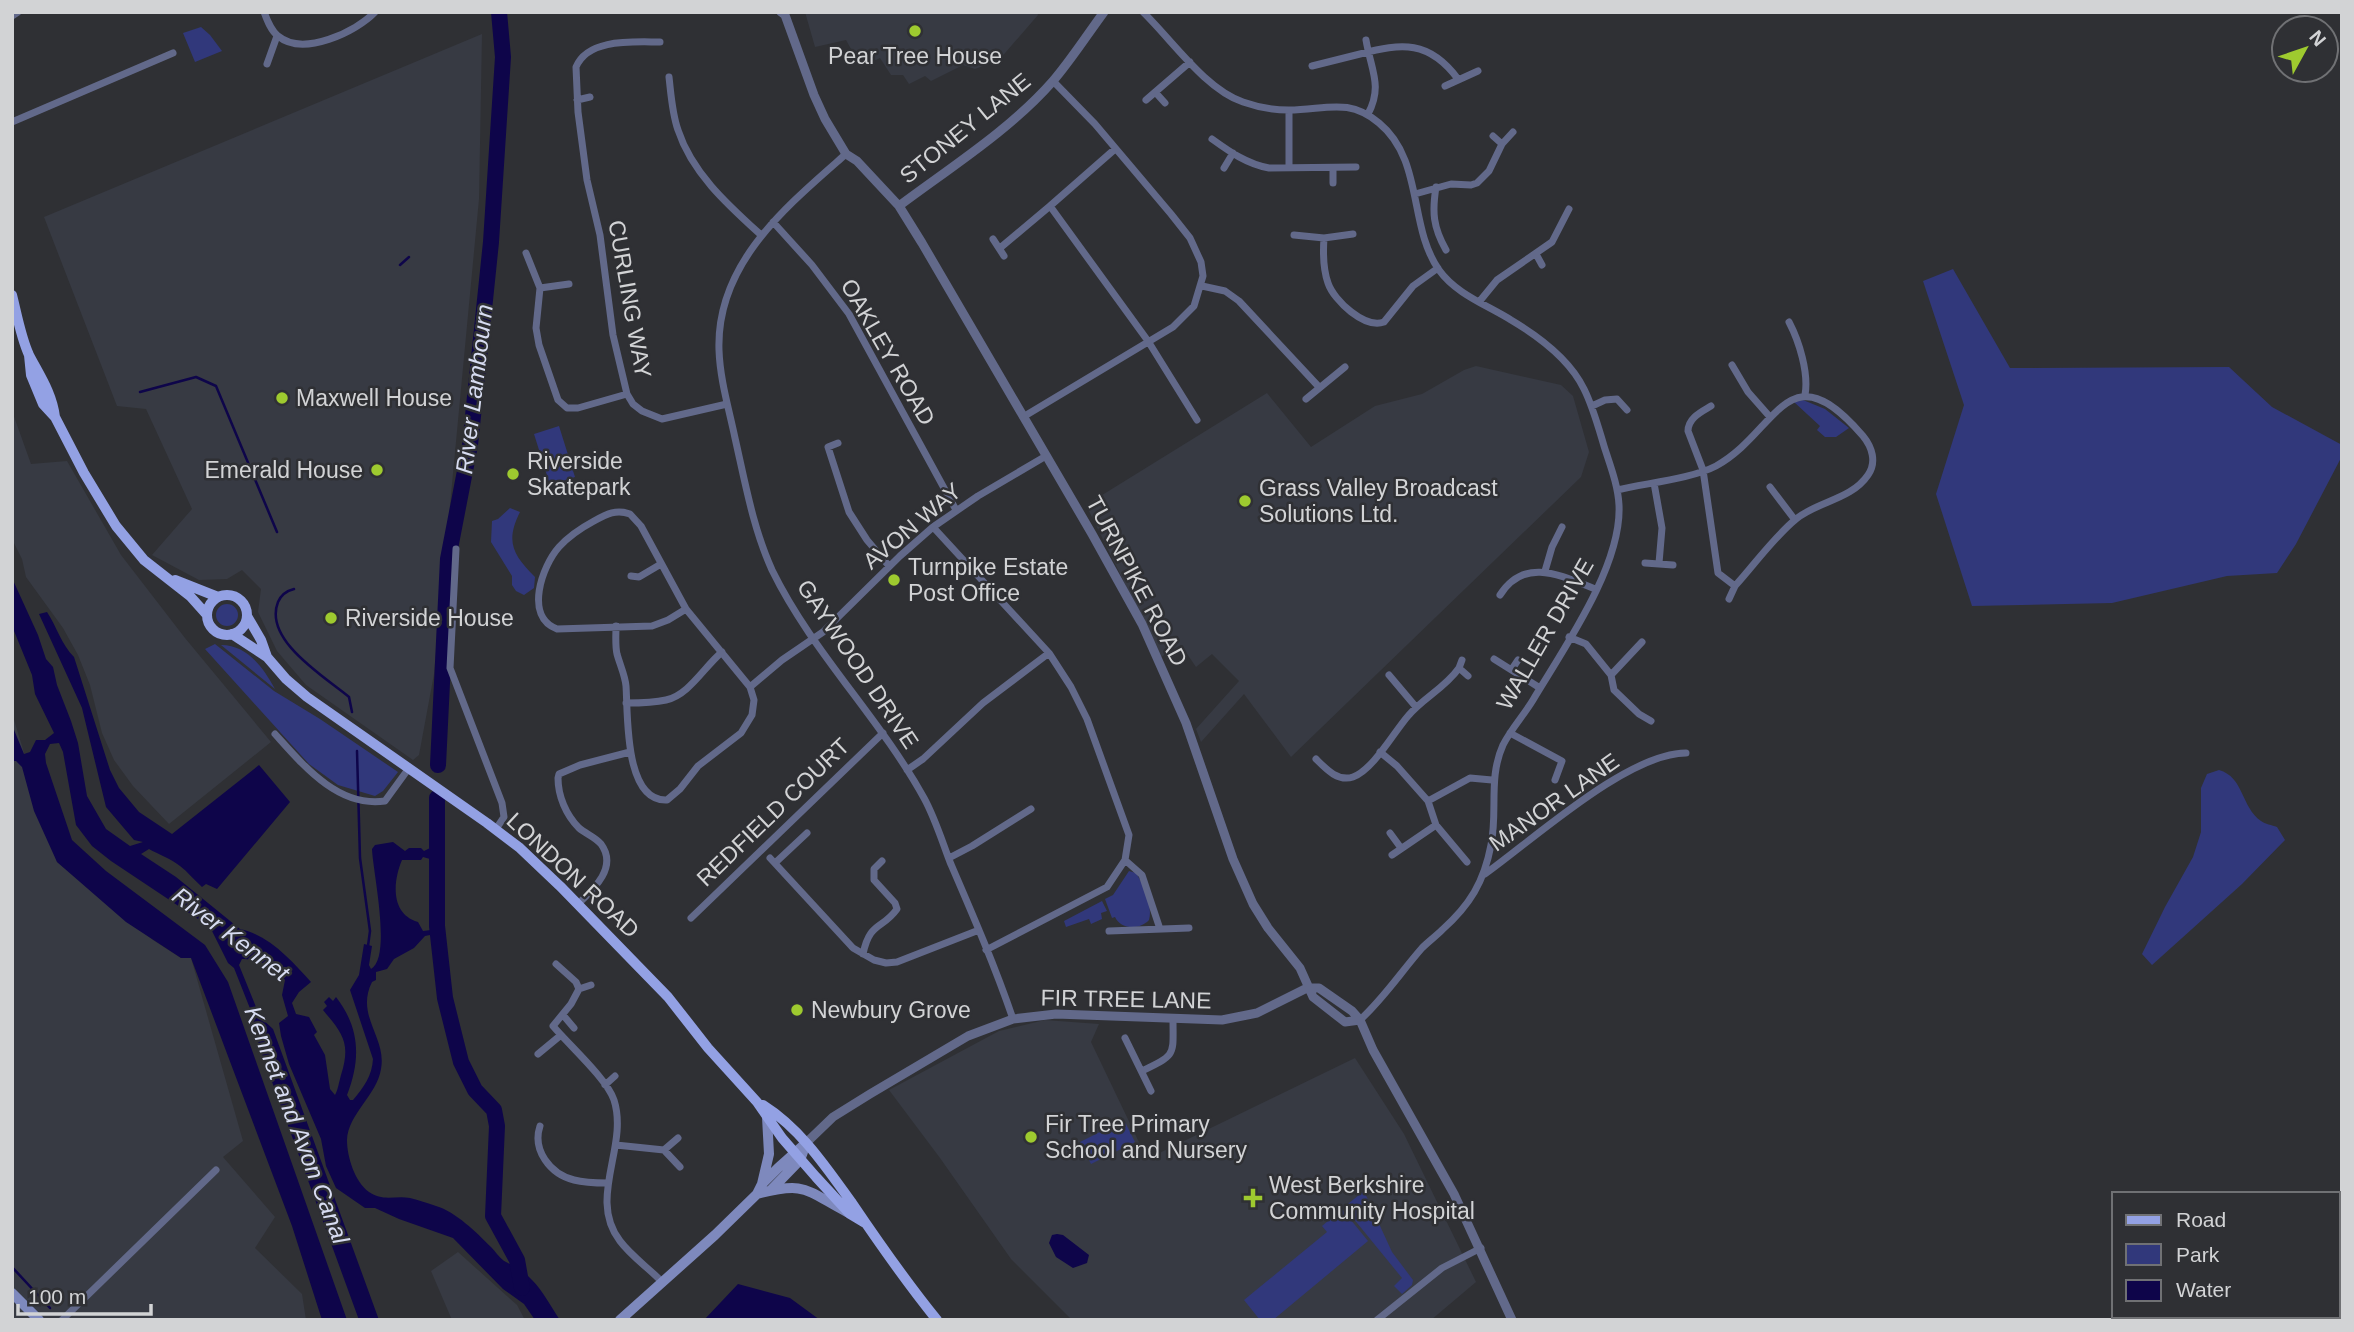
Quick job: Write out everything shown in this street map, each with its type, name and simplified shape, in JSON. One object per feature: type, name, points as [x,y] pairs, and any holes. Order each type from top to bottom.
[{"type":"main road","points":[[12,295],[29,355],[40,371],[54,402],[55,417],[116,526],[144,560],[190,596],[207,615],[215,630],[232,634],[242,627],[247,616],[244,604],[236,597],[226,595],[218,597],[210,604],[207,615]]},
{"type":"main road","points":[[166,577],[218,597]]},
{"type":"main road","name":"LONDON ROAD","points":[[247,616],[267,657]]},
{"type":"main road","name":"LONDON ROAD","points":[[232,634],[267,657],[286,679],[307,697],[526,854],[667,997],[713,1055],[757,1102],[797,1156],[850,1214],[866,1223]]},
{"type":"main road","name":"LONDON ROAD","points":[[757,1102],[778,1115],[831,1171],[937,1320]]},
{"type":"main road","points":[[763,1190],[769,1154],[768,1117]]},
{"type":"main road","points":[[620,1320],[763,1190],[797,1156],[806,1143]]},
{"type":"main road","points":[[763,1190],[789,1186],[806,1189],[850,1214]]},
{"type":"main road","points":[[12,1293],[39,1320]]},
{"type":"street","points":[[12,16],[18,12]]},
{"type":"street","points":[[264,12],[277,36],[303,45],[324,42],[363,23],[375,12]]},
{"type":"street","name":"STONEY LANE","points":[[899,206],[989,138],[1053,81],[1104,12]]},
{"type":"street","name":"WALLER DRIVE","points":[[1143,12],[1212,83],[1239,101],[1269,109],[1289,110],[1326,105],[1341,106],[1368,114],[1387,130],[1404,155],[1427,243],[1438,268],[1447,280],[1513,321],[1559,356],[1578,378],[1592,406],[1617,490],[1619,522],[1613,553],[1540,688],[1503,745],[1492,780],[1492,840],[1485,874],[1460,913],[1423,947],[1394,984],[1360,1020]]},
{"type":"street","name":"TURNPIKE ROAD","points":[[786,13],[814,95],[846,154],[857,161],[899,206],[937,267],[1142,624],[1192,737],[1247,891],[1261,918],[1300,968],[1313,997],[1345,1021],[1360,1020]]},
{"type":"street","points":[[648,32],[648,42]]},
{"type":"street","points":[[267,64],[277,36]]},
{"type":"street","points":[[1366,40],[1377,87],[1368,114]]},
{"type":"street","name":"CURLING WAY","points":[[660,42],[603,46],[587,51],[579,58],[576,67],[577,100],[587,180],[600,235],[613,335],[627,394],[633,404],[642,411],[662,419],[727,404]]},
{"type":"street","points":[[1312,66],[1398,46],[1416,48],[1439,58],[1458,79]]},
{"type":"street","points":[[12,122],[173,53]]},
{"type":"street","points":[[1146,100],[1191,62]]},
{"type":"street","points":[[1445,86],[1478,71]]},
{"type":"street","points":[[669,77],[677,128],[690,159],[740,216],[761,235]]},
{"type":"street","points":[[1023,417],[1185,317],[1194,306],[1203,276],[1201,262],[1190,238],[1088,117],[1053,81]]},
{"type":"street","points":[[671,89],[681,88]]},
{"type":"street","points":[[1156,93],[1165,103]]},
{"type":"street","points":[[577,100],[590,97]]},
{"type":"street","points":[[1289,110],[1289,168]]},
{"type":"street","points":[[1415,194],[1436,187],[1477,183],[1489,171],[1502,144],[1513,132]]},
{"type":"street","points":[[1493,136],[1502,144]]},
{"type":"street","points":[[1212,139],[1256,166],[1333,169],[1356,167]]},
{"type":"street","points":[[1000,248],[1115,149]]},
{"type":"street","points":[[1224,168],[1233,153]]},
{"type":"street","name":"GAYWOOD DRIVE","points":[[846,154],[773,222],[747,254],[733,279],[721,319],[720,369],[752,513],[766,556],[790,603],[883,733],[925,800],[1013,1019]]},
{"type":"street","points":[[1333,169],[1334,183]]},
{"type":"street","points":[[1436,187],[1432,211],[1439,237],[1446,250]]},
{"type":"street","points":[[1050,206],[1148,341],[1197,420]]},
{"type":"street","points":[[1479,302],[1497,280],[1552,242],[1569,209]]},
{"type":"street","name":"OAKLEY ROAD","points":[[773,222],[812,265],[849,314],[956,510]]},
{"type":"street","points":[[1294,235],[1324,237],[1353,234]]},
{"type":"street","points":[[1324,237],[1326,272],[1332,291],[1353,312],[1372,323],[1384,322],[1413,286],[1438,268]]},
{"type":"street","points":[[993,239],[1003,256]]},
{"type":"street","points":[[526,253],[540,288],[536,328],[545,367],[558,400],[568,408],[578,408],[627,394]]},
{"type":"street","points":[[1536,254],[1542,265]]},
{"type":"street","points":[[540,288],[569,284]]},
{"type":"street","points":[[1202,286],[1226,291],[1239,301],[1319,387]]},
{"type":"street","points":[[1788,322],[1797,338],[1806,371],[1805,395]]},
{"type":"street","points":[[1732,365],[1748,392],[1770,417]]},
{"type":"street","points":[[1306,400],[1345,367]]},
{"type":"street","points":[[1617,490],[1654,483],[1718,464],[1791,400],[1805,395],[1846,417],[1870,447],[1873,461],[1870,472],[1858,487],[1795,520],[1735,586],[1729,599]]},
{"type":"street","points":[[1592,406],[1605,400],[1617,399],[1627,410]]},
{"type":"street","points":[[1711,406],[1698,414],[1688,426],[1703,470],[1718,573],[1735,586]]},
{"type":"street","points":[[838,443],[828,447],[849,512],[867,540],[889,566]]},
{"type":"street","name":"AVON WAY","points":[[750,687],[782,660],[814,639],[933,527],[956,510],[1046,456]]},
{"type":"street","points":[[1654,483],[1662,528],[1659,563]]},
{"type":"street","points":[[1770,487],[1795,520]]},
{"type":"street","points":[[615,626],[616,651],[624,676],[630,752],[640,783],[647,791],[663,800],[673,797],[698,766],[746,728],[754,709],[750,687],[686,609],[641,526],[630,514],[611,512],[578,530],[551,557],[540,587],[540,611],[549,624],[557,629],[615,626],[660,624],[686,609]]},
{"type":"street","points":[[933,527],[1049,653],[1087,719],[1129,835],[1125,860],[1107,887],[986,950]]},
{"type":"street","points":[[1545,571],[1552,547],[1562,527]]},
{"type":"street","points":[[456,549],[450,668],[502,803],[504,817],[496,830]]},
{"type":"street","points":[[1645,562],[1673,565]]},
{"type":"street","points":[[631,576],[639,577],[662,564]]},
{"type":"street","points":[[1500,595],[1513,580],[1523,575],[1545,571],[1595,589]]},
{"type":"street","points":[[1569,637],[1586,644],[1611,675],[1614,690],[1639,714],[1651,721]]},
{"type":"street","points":[[1611,675],[1636,645]]},
{"type":"street","points":[[626,703],[664,701],[675,697],[685,691],[722,652]]},
{"type":"street","points":[[907,770],[923,759],[984,703],[1049,653]]},
{"type":"street","points":[[1494,659],[1540,688]]},
{"type":"street","points":[[1512,669],[1518,660]]},
{"type":"street","points":[[1317,763],[1343,779],[1355,777],[1380,752],[1416,707],[1449,682],[1461,664],[1468,676]]},
{"type":"street","points":[[1389,675],[1416,707]]},
{"type":"street","points":[[1633,722],[1639,714]]},
{"type":"street","name":"REDFIELD COURT","points":[[691,919],[883,733]]},
{"type":"street","points":[[1510,733],[1562,761]]},
{"type":"street","points":[[275,734],[319,780],[356,798],[385,801],[409,768]]},
{"type":"street","points":[[285,744],[292,738]]},
{"type":"street","points":[[578,904],[601,880],[605,871],[606,853],[599,842],[581,830],[571,819],[564,806],[559,774],[630,752]]},
{"type":"street","points":[[1380,752],[1397,766],[1428,801],[1436,825],[1467,862]]},
{"type":"street","name":"MANOR LANE","points":[[1485,874],[1597,790],[1654,758],[1672,753],[1686,753]]},
{"type":"street","points":[[1555,780],[1562,761],[1569,755]]},
{"type":"street","points":[[1428,801],[1470,778],[1492,780]]},
{"type":"street","points":[[949,858],[1031,809]]},
{"type":"street","points":[[1392,855],[1436,825]]},
{"type":"street","points":[[807,833],[772,861],[853,948],[863,954],[887,963],[897,962],[979,930]]},
{"type":"street","points":[[1390,833],[1401,848]]},
{"type":"street","points":[[1125,860],[1142,875],[1160,929]]},
{"type":"street","points":[[863,954],[869,935],[897,909],[874,880],[874,869],[882,861]]},
{"type":"street","points":[[1109,931],[1189,928]]},
{"type":"street","points":[[556,964],[576,982],[579,989]]},
{"type":"street","points":[[591,985],[579,989],[553,1026],[605,1085],[616,1105],[616,1145],[608,1183],[607,1211],[620,1242],[662,1282]]},
{"type":"street","name":"FIR TREE LANE","points":[[806,1143],[833,1117],[870,1094],[968,1036],[1013,1019],[1056,1014],[1222,1020],[1246,1016],[1272,1007],[1307,988]]},
{"type":"street","points":[[563,1015],[574,1028]]},
{"type":"street","points":[[1142,1071],[1167,1059],[1172,1052],[1173,1018]]},
{"type":"street","points":[[1360,1020],[1365,1034],[1454,1194],[1512,1320]]},
{"type":"street","points":[[538,1054],[561,1035]]},
{"type":"street","points":[[1125,1038],[1152,1091]]},
{"type":"street","points":[[605,1085],[615,1076]]},
{"type":"street","points":[[540,1126],[533,1137],[538,1149],[556,1171],[570,1179],[608,1183]]},
{"type":"street","points":[[664,1150],[678,1138]]},
{"type":"street","points":[[616,1145],[664,1150],[680,1167]]},
{"type":"street","points":[[62,1320],[216,1170]]},
{"type":"street","points":[[1377,1320],[1442,1268],[1481,1248]]},
{"type":"shaded area","points":[[805,12],[1037,12],[1038,15],[999,60],[975,69],[963,65],[931,81],[925,76],[909,84],[903,75],[891,75],[880,58],[861,67],[846,40],[815,47]]},
{"type":"shaded area","points":[[482,34],[479,199],[434,674],[419,755],[413,760],[306,685],[277,651],[258,612],[261,589],[242,570],[227,579],[199,580],[152,555],[192,509],[146,409],[117,406],[44,217]]},
{"type":"shaded area","points":[[1476,366],[1561,385],[1573,396],[1589,452],[1581,477],[1291,757],[1244,694],[1201,742],[1196,729],[1239,681],[1212,654],[1196,667],[1181,645],[1161,657],[1086,505],[1267,393],[1311,447],[1375,406],[1422,394]]},
{"type":"shaded area","points":[[12,411],[31,464],[67,461],[121,555],[271,742],[169,824],[133,786],[114,760],[102,733],[90,685],[78,655],[63,628],[26,577],[22,559],[12,539]]},
{"type":"shaded area","points":[[12,713],[57,862],[153,940],[181,958],[191,958],[243,1141],[223,1157],[275,1217],[255,1248],[302,1294],[306,1320],[12,1320]]},
{"type":"shaded area","name":"West Berkshire Community Hospital","points":[[1045,1020],[1099,1024],[1091,1042],[1147,1159],[1355,1058],[1404,1134],[1476,1282],[1431,1320],[1072,1320],[1011,1259],[889,1090],[999,1031]]},
{"type":"shaded area","points":[[458,1252],[517,1305],[525,1320],[452,1320],[431,1271]]},
{"type":"green space","points":[[201,27],[222,51],[195,62],[183,33]]},
{"type":"green space","points":[[1953,269],[2010,368],[2229,367],[2272,407],[2342,445],[2342,456],[2296,544],[2277,573],[2227,576],[2112,603],[1972,606],[1936,494],[1964,405],[1923,281]]},
{"type":"green space","points":[[1803,400],[1825,409],[1849,428],[1836,437],[1825,437],[1817,430],[1820,426],[1794,402]]},
{"type":"green space","points":[[559,426],[575,477],[550,485],[534,434]]},
{"type":"green space","points":[[510,508],[520,512],[513,532],[514,548],[521,562],[535,577],[534,588],[524,595],[512,585],[512,576],[491,542],[492,521]]},
{"type":"green space","points":[[227,604],[235,607],[238,615],[235,623],[227,626],[219,623],[216,615],[219,607]]},
{"type":"green space","points":[[215,644],[274,691],[398,772],[383,791],[375,796],[338,785],[309,764],[205,649]]},
{"type":"green space","points":[[221,645],[246,653],[259,665],[275,689]]},
{"type":"green space","points":[[2219,770],[2233,779],[2254,815],[2277,827],[2285,840],[2242,884],[2152,965],[2142,954],[2193,857],[2201,832],[2201,788],[2207,774]]},
{"type":"green space","points":[[1129,871],[1136,873],[1139,878],[1150,908],[1149,920],[1136,927],[1126,926],[1115,917],[1112,918],[1105,899],[1113,895]]},
{"type":"green space","points":[[1102,901],[1107,911],[1101,913],[1102,919],[1091,924],[1089,919],[1066,927],[1064,921]]},
{"type":"green space","points":[[1124,1120],[1135,1142],[1091,1164],[1080,1142]]},
{"type":"green space","points":[[1364,1191],[1392,1252],[1413,1280],[1412,1285],[1402,1294],[1394,1286],[1402,1278],[1344,1207]]},
{"type":"green space","points":[[1342,1209],[1368,1241],[1273,1320],[1260,1320],[1244,1300],[1327,1232],[1322,1226]]},
{"type":"water","points":[[12,578],[46,659],[53,667],[78,743],[87,796],[106,829],[130,846],[143,842],[134,840],[106,807],[82,708],[39,614],[47,612],[74,657],[110,770],[119,788],[139,812],[172,834],[259,765],[290,802],[217,889],[206,884],[202,887],[180,866],[149,849],[141,854],[176,877],[240,929],[270,943],[311,982],[299,992],[292,1003],[296,1014],[309,1017],[317,1032],[314,1035],[325,1055],[330,1089],[335,1095],[344,1064],[345,1047],[336,1026],[323,1010],[327,1006],[324,1002],[329,997],[333,1001],[336,997],[354,1032],[356,1056],[347,1095],[350,1100],[353,1100],[364,1086],[373,1059],[350,990],[359,975],[364,944],[372,946],[369,965],[371,969],[377,961],[380,949],[380,914],[372,849],[375,845],[393,842],[405,851],[409,848],[421,848],[424,851],[430,848],[430,859],[423,857],[421,860],[402,860],[399,868],[396,896],[402,912],[418,922],[423,931],[431,930],[430,935],[394,959],[387,969],[376,972],[376,980],[372,982],[367,1005],[380,1047],[381,1069],[374,1087],[352,1122],[347,1140],[348,1154],[356,1176],[364,1188],[374,1195],[417,1200],[443,1209],[458,1218],[502,1259],[529,1277],[560,1320],[535,1320],[524,1304],[503,1289],[453,1238],[375,1208],[365,1208],[336,1188],[326,1166],[321,1139],[289,1064],[281,1036],[279,1023],[288,1016],[282,995],[285,980],[266,965],[242,959],[239,965],[260,1017],[273,1029],[379,1320],[359,1320],[263,1057],[251,1011],[234,968],[228,963],[210,927],[92,846],[76,825],[63,752],[59,743],[50,744],[45,754],[46,763],[72,840],[106,871],[205,945],[228,982],[347,1320],[322,1320],[292,1226],[191,958],[181,958],[126,922],[57,862],[34,811],[22,767],[12,761],[12,725],[24,754],[30,752],[36,740],[45,740],[54,733],[35,694],[32,675],[12,626]]},
{"type":"water","points":[[1052,1235],[1063,1235],[1089,1255],[1087,1263],[1073,1268],[1056,1257],[1049,1243]]},
{"type":"water","points":[[738,1284],[790,1298],[820,1320],[704,1320]]},
{"type":"waterway","name":"River Lambourn","points":[[438,765],[448,559],[470,445],[491,242],[503,57],[499,12]]},
{"type":"waterway","points":[[400,265],[409,257]]},
{"type":"waterway","points":[[140,392],[196,377],[216,386],[277,532]]},
{"type":"waterway","points":[[294,589],[284,594],[278,602],[276,616],[279,630],[299,656],[349,697],[352,712]]},
{"type":"waterway","points":[[357,751],[360,858],[370,931],[368,946]]},
{"type":"waterway","name":"River Lambourn","points":[[437,798],[437,926],[445,998],[461,1062],[475,1090],[494,1110],[497,1126],[493,1216],[517,1260],[522,1288]]},
{"type":"waterway","points":[[12,1267],[50,1308]]},
{"type":"place","name":"Pear Tree House","points":[[915,31]]},
{"type":"place","name":"Maxwell House","points":[[282,398]]},
{"type":"place","name":"Emerald House","points":[[377,470]]},
{"type":"place","name":"Riverside Skatepark","points":[[513,474]]},
{"type":"place","name":"Grass Valley Broadcast Solutions Ltd.","points":[[1245,501]]},
{"type":"place","name":"Turnpike Estate Post Office","points":[[894,580]]},
{"type":"place","name":"Riverside House","points":[[331,618]]},
{"type":"place","name":"Newbury Grove","points":[[797,1010]]},
{"type":"place","name":"Fir Tree Primary School and Nursery","points":[[1031,1137]]},
{"type":"place","name":"West Berkshire Community Hospital","points":[[1253,1198]]},
{"type":"water label","name":"River Kennet","points":[[231,934]]},
{"type":"water label","name":"Kennet and Avon Canal","points":[[297,1125]]}]
